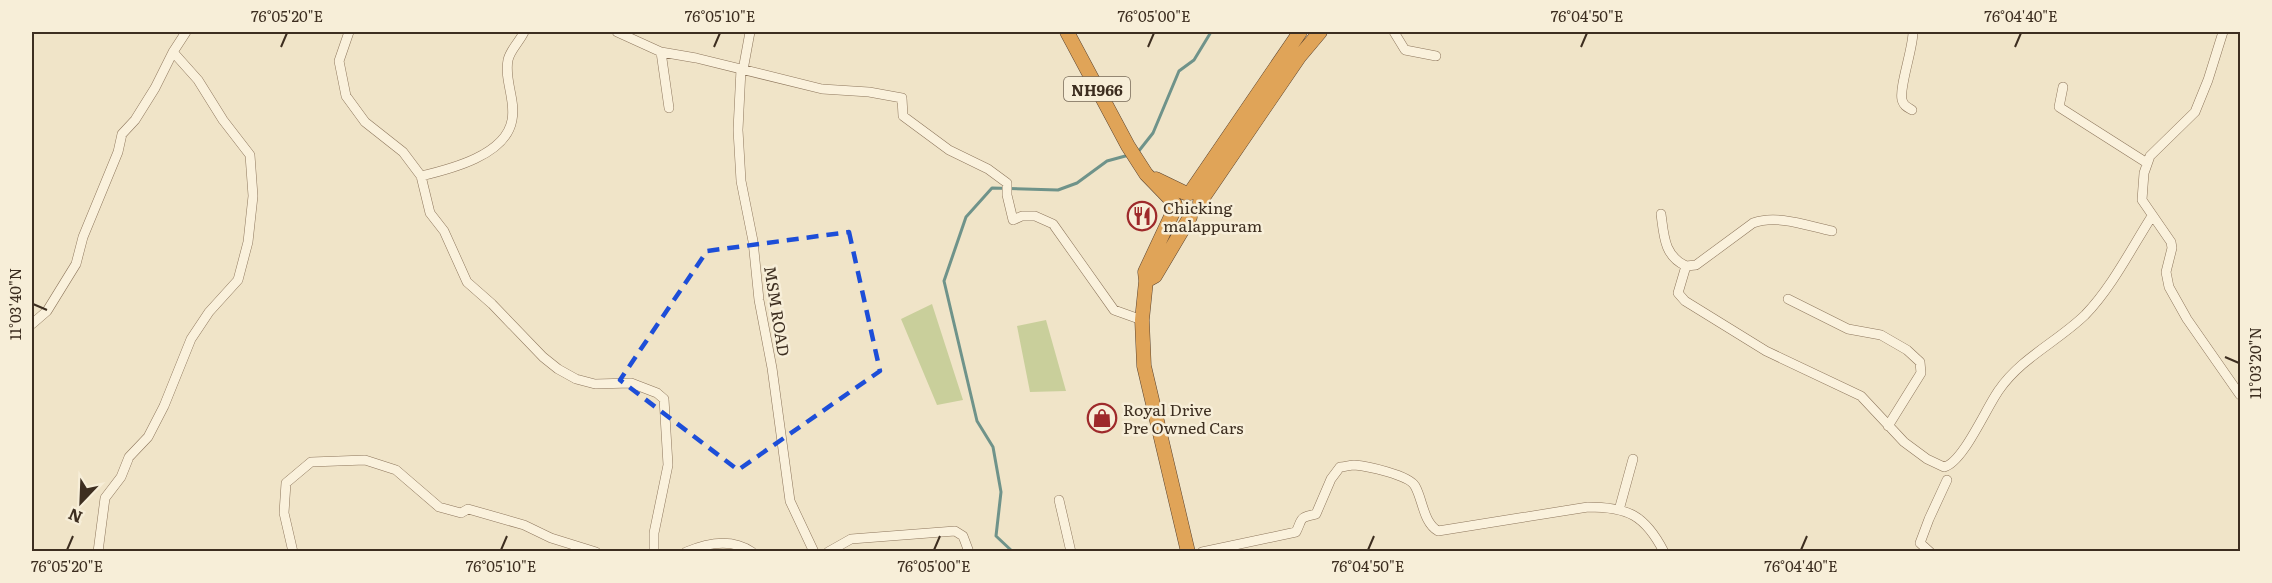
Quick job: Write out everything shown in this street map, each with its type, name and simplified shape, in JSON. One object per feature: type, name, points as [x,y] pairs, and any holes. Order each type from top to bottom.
[{"type":"highway","name":"NH966","points":[[1067,32],[1128,146],[1146,174],[1181,215],[1190,217]]},
{"type":"highway","points":[[1192,196],[1300,32]]},
{"type":"highway","points":[[1188,552],[1144,366],[1142,320],[1145,272],[1178,198],[1192,196],[1320,32]]},
{"type":"highway","points":[[1146,174],[1192,196],[1198,212],[1190,217],[1155,276],[1146,281]]},
{"type":"street","points":[[32,324],[47,311],[76,264],[83,237],[118,152],[122,134],[135,120],[186,32]]},
{"type":"street","points":[[349,32],[339,61],[346,96],[365,122],[403,152],[421,176],[430,213],[444,231],[467,282],[492,304],[543,357],[576,378],[595,384],[631,383],[657,393],[664,399],[668,465],[654,533],[654,552]]},
{"type":"street","points":[[421,176],[456,166],[484,154],[504,141],[512,121],[512,92],[507,75],[508,57],[524,32]]},
{"type":"street","points":[[617,32],[661,52],[822,89],[869,92],[902,98],[903,116],[949,150],[988,169],[1007,183],[1007,195],[1013,220],[1022,216],[1035,216],[1053,224],[1114,310],[1142,320]]},
{"type":"street","name":"MSM ROAD","points":[[750,32],[742,70],[738,130],[741,181],[753,241],[759,300],[772,368],[790,501],[812,551]]},
{"type":"street","points":[[1394,32],[1405,50],[1436,56]]},
{"type":"street","points":[[1912,110],[1905,106],[1901,98],[1912,50],[1913,32]]},
{"type":"street","points":[[2223,32],[2195,112],[2150,156],[2147,162],[2142,200],[2172,248],[2166,272],[2169,287],[2187,319],[2241,395]]},
{"type":"street","points":[[98,552],[105,498],[121,477],[129,457],[148,437],[191,339],[209,312],[238,280],[248,242],[253,196],[250,155],[198,80],[173,52]]},
{"type":"street","points":[[661,52],[669,108]]},
{"type":"street","points":[[2063,87],[2060,107],[2147,162]]},
{"type":"street","points":[[1661,214],[1664,241],[1671,256],[1686,266],[1696,266],[1753,223],[1762,219],[1780,220],[1832,231]]},
{"type":"street","points":[[1912,552],[1920,543],[1929,519],[1951,483],[1949,466],[1974,433],[1998,391],[2016,369],[2085,315],[2107,286],[2152,216]]},
{"type":"street","points":[[1686,266],[1678,293],[1685,301],[1726,324],[1766,351],[1861,396],[1904,442],[1927,459],[1944,467],[1949,466]]},
{"type":"street","points":[[1788,299],[1848,329],[1881,335],[1907,350],[1920,362],[1921,373],[1888,426]]},
{"type":"street","points":[[1619,510],[1633,459]]},
{"type":"street","points":[[293,552],[284,513],[286,483],[311,462],[365,460],[396,470],[439,507],[448,511],[461,513],[468,508],[524,525],[551,538],[596,552]]},
{"type":"street","points":[[1202,552],[1296,532],[1300,520],[1316,514],[1331,479],[1340,467],[1354,465],[1404,476],[1414,484],[1432,527],[1438,531],[1588,507],[1611,507],[1628,512],[1646,524],[1664,552]]},
{"type":"street","points":[[1059,500],[1071,552]]},
{"type":"street","points":[[828,552],[851,539],[955,531],[963,536],[969,552]]},
{"type":"street","points":[[686,552],[709,544],[732,543],[752,552]]},
{"type":"street","points":[[1920,543],[1930,552]]},
{"type":"highlighted area","points":[[849,232],[880,371],[738,470],[620,380],[707,251]]},
{"type":"green space","points":[[932,304],[963,400],[937,405],[901,319]]},
{"type":"green space","points":[[1046,320],[1066,391],[1030,392],[1017,326]]},
{"type":"waterway","points":[[1138,152],[1153,133],[1179,71],[1194,60],[1211,32]]},
{"type":"waterway","points":[[1013,552],[996,536],[1001,492],[993,447],[977,421],[944,281],[966,217],[992,188],[1058,190],[1077,183],[1107,161],[1129,155]]},
{"type":"place","name":"Chicking malappuram","points":[[1142,216]]},
{"type":"place","name":"Royal Drive Pre Owned Cars","points":[[1102,418]]}]
